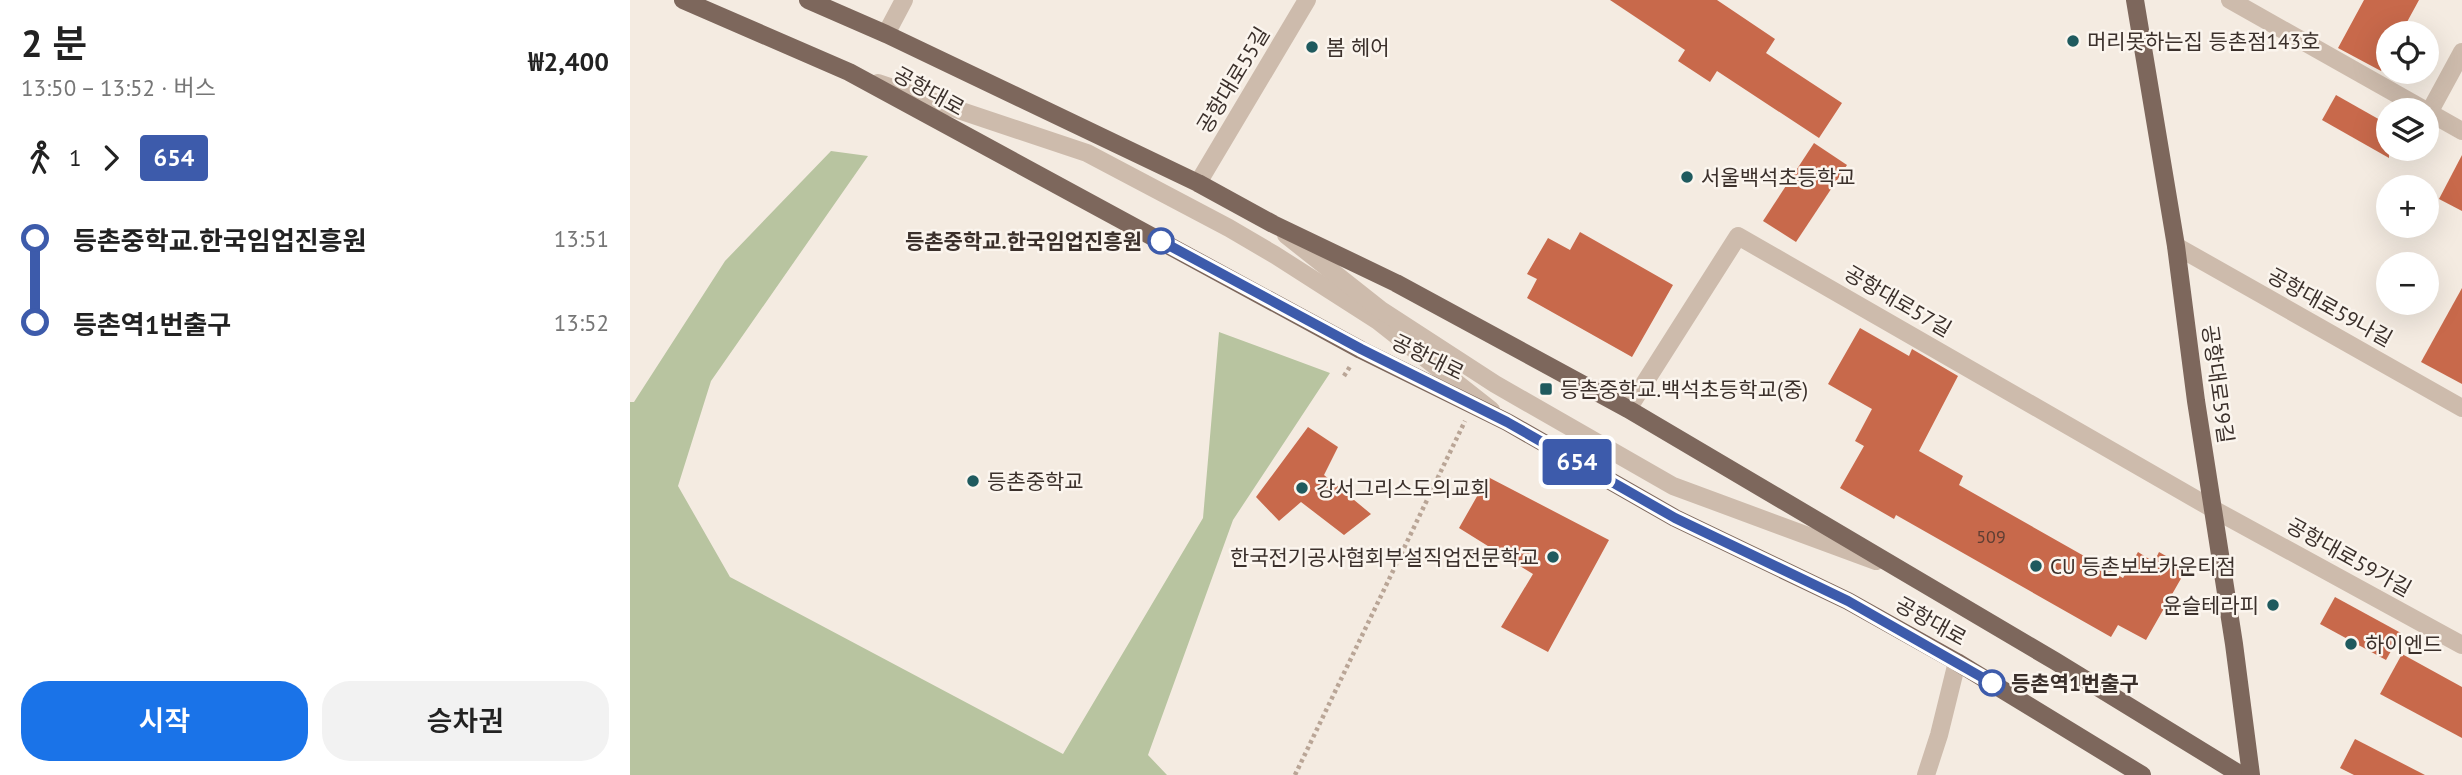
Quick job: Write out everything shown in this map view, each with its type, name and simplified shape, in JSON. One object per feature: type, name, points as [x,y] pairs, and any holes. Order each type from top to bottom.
[{"type":"main road","name":"공항대로","points":[[683,0],[849,72],[1361,349],[1507,422],[1675,518],[1848,601],[1957,662],[2142,775]]},
{"type":"main road","name":"공항대로","points":[[808,0],[886,34],[1198,183],[1273,224],[1396,283],[1628,409],[2241,775]]},
{"type":"main road","name":"공항대로59길","points":[[2135,0],[2176,246],[2252,775]]},
{"type":"street","points":[[886,34],[904,0]]},
{"type":"street","name":"공항대로55길","points":[[1198,183],[1307,0]]},
{"type":"street","points":[[2230,0],[2407,98]]},
{"type":"street","points":[[2437,98],[2462,52]]},
{"type":"street","points":[[849,72],[1087,153],[1229,228],[1275,254],[1378,321],[1507,422]]},
{"type":"street","points":[[2439,117],[2462,131]]},
{"type":"street","points":[[1273,224],[1381,310],[1495,384],[1673,486],[1899,569]]},
{"type":"street","name":"공항대로57길","points":[[1628,409],[1738,236],[2214,509]]},
{"type":"street","name":"공항대로59나길","points":[[2176,246],[2462,408]]},
{"type":"street","name":"공항대로59가길","points":[[2214,509],[2462,645]]},
{"type":"street","points":[[1923,774],[1939,736],[1957,662]]},
{"type":"path","points":[[1295,775],[1473,404]]},
{"type":"green space","points":[[831,151],[868,156],[711,381],[678,486],[730,577],[1063,754],[1203,518],[1219,332],[1330,373],[1233,520],[1148,755],[1167,775],[630,775],[630,402],[634,402],[725,261]]},
{"type":"building","points":[[1610,0],[1717,0],[1775,39],[1766,53],[1842,103],[1819,138],[1717,71],[1710,82],[1678,61],[1685,50]]},
{"type":"building","points":[[2364,0],[2419,0],[2408,21],[2376,21],[2376,68],[2338,48]]},
{"type":"building","points":[[2336,95],[2376,118],[2376,151],[2322,120]]},
{"type":"building","points":[[1814,143],[1847,165],[1796,242],[1763,221]]},
{"type":"building","points":[[2462,155],[2462,211],[2439,199]]},
{"type":"building","points":[[1580,232],[1673,285],[1632,357],[1527,298],[1537,279],[1527,274],[1548,238],[1570,250]]},
{"type":"building","points":[[2462,288],[2462,384],[2421,362]]},
{"type":"building","points":[[1860,328],[1909,356],[1912,349],[1958,376],[1919,451],[1963,476],[1959,485],[2123,578],[2138,552],[2154,562],[2159,552],[2187,568],[2146,640],[2118,625],[2111,637],[1896,515],[1894,519],[1840,488],[1864,446],[1855,441],[1872,409],[1828,384]]},
{"type":"building","name":"강서그리스도의교회","points":[[1308,427],[1338,447],[1324,475],[1371,514],[1344,535],[1301,502],[1279,521],[1256,497]]},
{"type":"building","name":"한국전기공사협회부설직업전문학교","points":[[1488,477],[1609,540],[1548,652],[1501,627],[1533,574],[1459,528]]},
{"type":"building","points":[[2335,597],[2401,633],[2386,660],[2320,624]]},
{"type":"building","points":[[2402,654],[2462,687],[2462,738],[2380,694]]},
{"type":"building","points":[[2355,739],[2425,775],[2354,775],[2340,768]]},
{"type":"bus line","name":"654","points":[[1161,241],[1361,349],[1507,422],[1675,518],[1848,601],[1992,683]]},
{"type":"place","name":"머리못하는집 등촌점143호","points":[[2073,41]]},
{"type":"place","name":"봄 헤어","points":[[1312,47]]},
{"type":"place","name":"서울백석초등학교","points":[[1687,177]]},
{"type":"place","name":"등촌중학교.한국임업진흥원","points":[[1161,241]]},
{"type":"place","name":"등촌중학교.백석초등학교(중)","points":[[1546,389]]},
{"type":"place","name":"등촌중학교","points":[[973,481]]},
{"type":"place","name":"강서그리스도의교회","points":[[1302,488]]},
{"type":"place","name":"한국전기공사협회부설직업전문학교","points":[[1553,557]]},
{"type":"place","name":"CU 등촌보보카운티점","points":[[2036,566]]},
{"type":"place","name":"윤슬테라피","points":[[2273,605]]},
{"type":"place","name":"하이엔드","points":[[2351,644]]},
{"type":"place","name":"등촌역1번출구","points":[[1992,683]]}]
